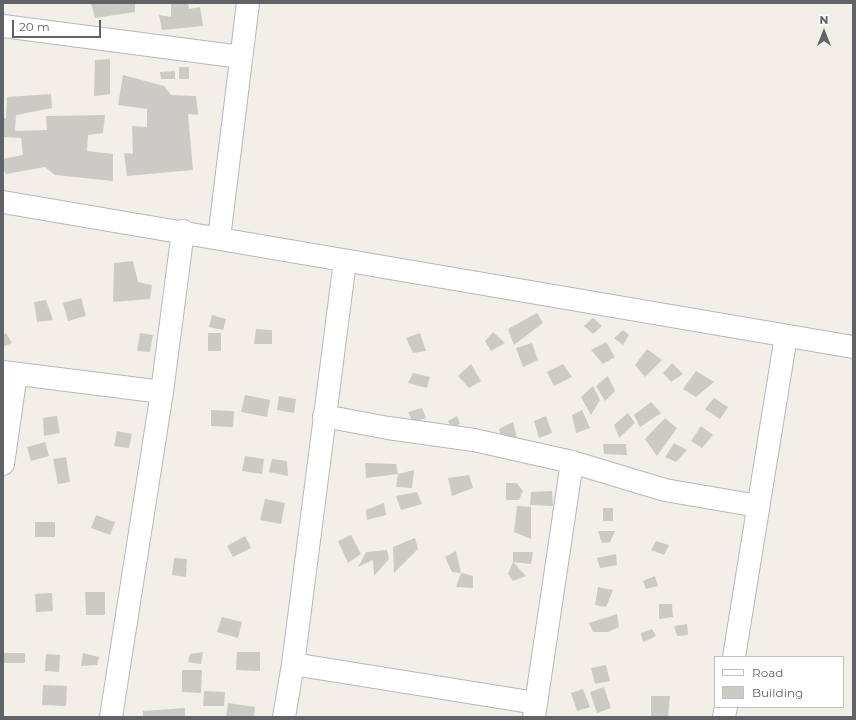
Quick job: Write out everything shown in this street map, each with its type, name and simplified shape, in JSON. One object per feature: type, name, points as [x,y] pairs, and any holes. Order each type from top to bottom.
[{"type":"street","points":[[219,238],[248,3]]},
{"type":"street","points":[[3,26],[241,57]]},
{"type":"street","points":[[3,202],[183,231],[345,261],[853,348]]},
{"type":"street","points":[[111,717],[162,392],[183,231]]},
{"type":"street","points":[[284,717],[293,664],[345,261]]},
{"type":"street","points":[[734,656],[786,336]]},
{"type":"street","points":[[3,464],[10,373],[162,392]]},
{"type":"street","points":[[324,416],[388,428],[474,440],[572,462],[665,490],[758,506]]},
{"type":"street","points":[[293,664],[535,710],[572,462]]},
{"type":"building","points":[[91,3],[135,3],[135,12],[95,18]]},
{"type":"building","points":[[171,3],[188,3],[189,9],[200,7],[203,26],[162,30],[159,15],[171,17]]},
{"type":"building","points":[[110,59],[110,94],[94,96],[95,60]]},
{"type":"building","points":[[179,67],[189,67],[189,79],[179,79]]},
{"type":"building","points":[[175,71],[175,79],[161,79],[160,72]]},
{"type":"building","points":[[123,75],[164,86],[171,95],[196,96],[198,115],[188,114],[193,170],[127,176],[124,153],[133,154],[132,126],[147,127],[147,109],[118,105]]},
{"type":"building","points":[[51,94],[52,108],[16,115],[15,131],[47,130],[46,116],[105,115],[103,133],[88,135],[87,151],[113,154],[113,181],[55,175],[45,167],[6,174],[3,169],[3,159],[23,155],[21,138],[3,137],[3,118],[6,118],[7,97]]},
{"type":"building","points":[[133,261],[138,282],[152,285],[150,299],[113,302],[114,263]]},
{"type":"building","points":[[81,298],[86,316],[68,321],[63,303]]},
{"type":"building","points":[[46,300],[53,320],[37,322],[34,302]]},
{"type":"building","points":[[537,313],[543,323],[514,345],[508,329]]},
{"type":"building","points":[[212,315],[226,319],[223,330],[209,327]]},
{"type":"building","points":[[593,318],[602,326],[593,334],[584,326]]},
{"type":"building","points":[[256,329],[272,330],[272,344],[254,344]]},
{"type":"building","points":[[623,330],[629,335],[623,345],[614,338]]},
{"type":"building","points":[[493,332],[505,343],[491,351],[485,341]]},
{"type":"building","points":[[6,333],[12,343],[3,347],[3,334]]},
{"type":"building","points":[[140,333],[153,335],[150,352],[137,351]]},
{"type":"building","points":[[208,333],[221,333],[221,351],[208,351]]},
{"type":"building","points":[[420,333],[426,351],[413,353],[406,338]]},
{"type":"building","points":[[606,342],[615,357],[603,364],[591,350]]},
{"type":"building","points":[[532,343],[538,360],[523,367],[516,348]]},
{"type":"building","points":[[647,349],[662,360],[645,377],[635,365]]},
{"type":"building","points":[[672,363],[683,374],[671,382],[663,373]]},
{"type":"building","points":[[471,364],[481,381],[469,388],[458,376]]},
{"type":"building","points":[[563,364],[572,377],[554,386],[547,372]]},
{"type":"building","points":[[696,371],[714,382],[696,397],[683,389]]},
{"type":"building","points":[[413,373],[430,377],[427,388],[408,383]]},
{"type":"building","points":[[608,376],[615,391],[605,401],[596,386]]},
{"type":"building","points":[[593,386],[600,400],[591,415],[581,397]]},
{"type":"building","points":[[245,395],[270,400],[267,417],[241,412]]},
{"type":"building","points":[[279,396],[296,399],[294,413],[277,410]]},
{"type":"building","points":[[714,398],[728,407],[720,419],[705,409]]},
{"type":"building","points":[[651,402],[661,413],[640,427],[634,415]]},
{"type":"building","points":[[422,408],[426,418],[413,422],[408,412]]},
{"type":"building","points":[[211,410],[234,411],[233,427],[211,426]]},
{"type":"building","points":[[582,410],[590,428],[576,433],[572,415]]},
{"type":"building","points":[[628,413],[635,423],[619,438],[614,425]]},
{"type":"building","points":[[57,416],[60,433],[44,436],[43,418]]},
{"type":"building","points":[[457,416],[460,424],[451,428],[448,421]]},
{"type":"building","points":[[546,416],[552,433],[539,438],[534,421]]},
{"type":"building","points":[[665,418],[677,428],[657,456],[645,439]]},
{"type":"building","points":[[513,422],[517,438],[503,443],[499,429]]},
{"type":"building","points":[[701,426],[713,435],[702,448],[691,441]]},
{"type":"building","points":[[117,431],[132,434],[129,448],[114,446]]},
{"type":"building","points":[[45,442],[49,456],[31,461],[27,447]]},
{"type":"building","points":[[674,443],[687,450],[676,462],[665,457]]},
{"type":"building","points":[[603,444],[626,444],[627,455],[604,454]]},
{"type":"building","points":[[245,456],[264,459],[262,474],[242,471]]},
{"type":"building","points":[[66,457],[70,482],[58,484],[53,459]]},
{"type":"building","points":[[272,459],[287,461],[288,476],[269,472]]},
{"type":"building","points":[[365,463],[396,464],[398,474],[366,478]]},
{"type":"building","points":[[414,470],[412,488],[396,487],[398,474]]},
{"type":"building","points":[[469,475],[473,488],[452,496],[448,478]]},
{"type":"building","points":[[506,483],[517,483],[523,491],[519,500],[506,500]]},
{"type":"building","points":[[552,491],[553,506],[530,505],[531,492]]},
{"type":"building","points":[[417,492],[422,504],[401,510],[396,496]]},
{"type":"building","points":[[265,499],[285,503],[281,524],[260,520]]},
{"type":"building","points":[[384,503],[386,515],[367,520],[366,510]]},
{"type":"building","points":[[517,506],[531,507],[531,539],[514,532]]},
{"type":"building","points":[[603,508],[613,508],[613,521],[603,521]]},
{"type":"building","points":[[96,515],[115,522],[110,535],[91,528]]},
{"type":"building","points":[[35,522],[55,522],[55,537],[35,537]]},
{"type":"building","points":[[598,531],[615,531],[610,542],[602,543]]},
{"type":"building","points":[[351,535],[361,554],[348,563],[338,541]]},
{"type":"building","points":[[245,536],[251,548],[233,557],[227,546]]},
{"type":"building","points":[[415,538],[418,549],[394,573],[393,547]]},
{"type":"building","points":[[656,541],[669,545],[664,555],[651,550]]},
{"type":"building","points":[[387,550],[389,559],[374,576],[373,560],[358,567],[366,552]]},
{"type":"building","points":[[456,551],[461,573],[452,572],[445,557]]},
{"type":"building","points":[[513,552],[533,552],[531,564],[513,562]]},
{"type":"building","points":[[616,554],[617,565],[600,568],[597,558]]},
{"type":"building","points":[[174,558],[187,559],[186,577],[172,575]]},
{"type":"building","points":[[513,562],[526,576],[513,581],[508,574]]},
{"type":"building","points":[[461,573],[473,576],[473,588],[456,587]]},
{"type":"building","points":[[655,576],[658,586],[646,589],[643,581]]},
{"type":"building","points":[[598,587],[613,590],[606,607],[595,605]]},
{"type":"building","points":[[85,592],[105,592],[105,615],[86,615]]},
{"type":"building","points":[[52,593],[53,611],[36,612],[35,594]]},
{"type":"building","points":[[659,604],[672,604],[673,617],[659,619]]},
{"type":"building","points":[[617,614],[619,627],[608,632],[593,632],[589,623]]},
{"type":"building","points":[[222,617],[242,622],[238,638],[217,632]]},
{"type":"building","points":[[687,624],[688,635],[677,636],[674,626]]},
{"type":"building","points":[[652,629],[656,636],[643,642],[641,633]]},
{"type":"building","points":[[203,652],[201,664],[188,662],[190,654]]},
{"type":"building","points":[[237,652],[260,652],[260,671],[236,670]]},
{"type":"building","points":[[3,653],[25,653],[25,663],[3,663]]},
{"type":"building","points":[[83,653],[99,657],[97,665],[81,666]]},
{"type":"building","points":[[46,654],[60,655],[59,672],[45,671]]},
{"type":"building","points":[[606,665],[610,681],[595,684],[591,668]]},
{"type":"building","points":[[182,670],[202,670],[201,693],[182,692]]},
{"type":"building","points":[[43,685],[67,686],[66,706],[42,705]]},
{"type":"building","points":[[604,687],[611,708],[597,713],[590,692]]},
{"type":"building","points":[[583,689],[590,707],[577,711],[571,693]]},
{"type":"building","points":[[204,691],[225,692],[224,706],[203,706]]},
{"type":"building","points":[[651,696],[670,696],[668,717],[651,717]]},
{"type":"building","points":[[228,703],[255,707],[254,717],[226,717]]},
{"type":"building","points":[[185,708],[185,717],[143,717],[143,711]]}]
